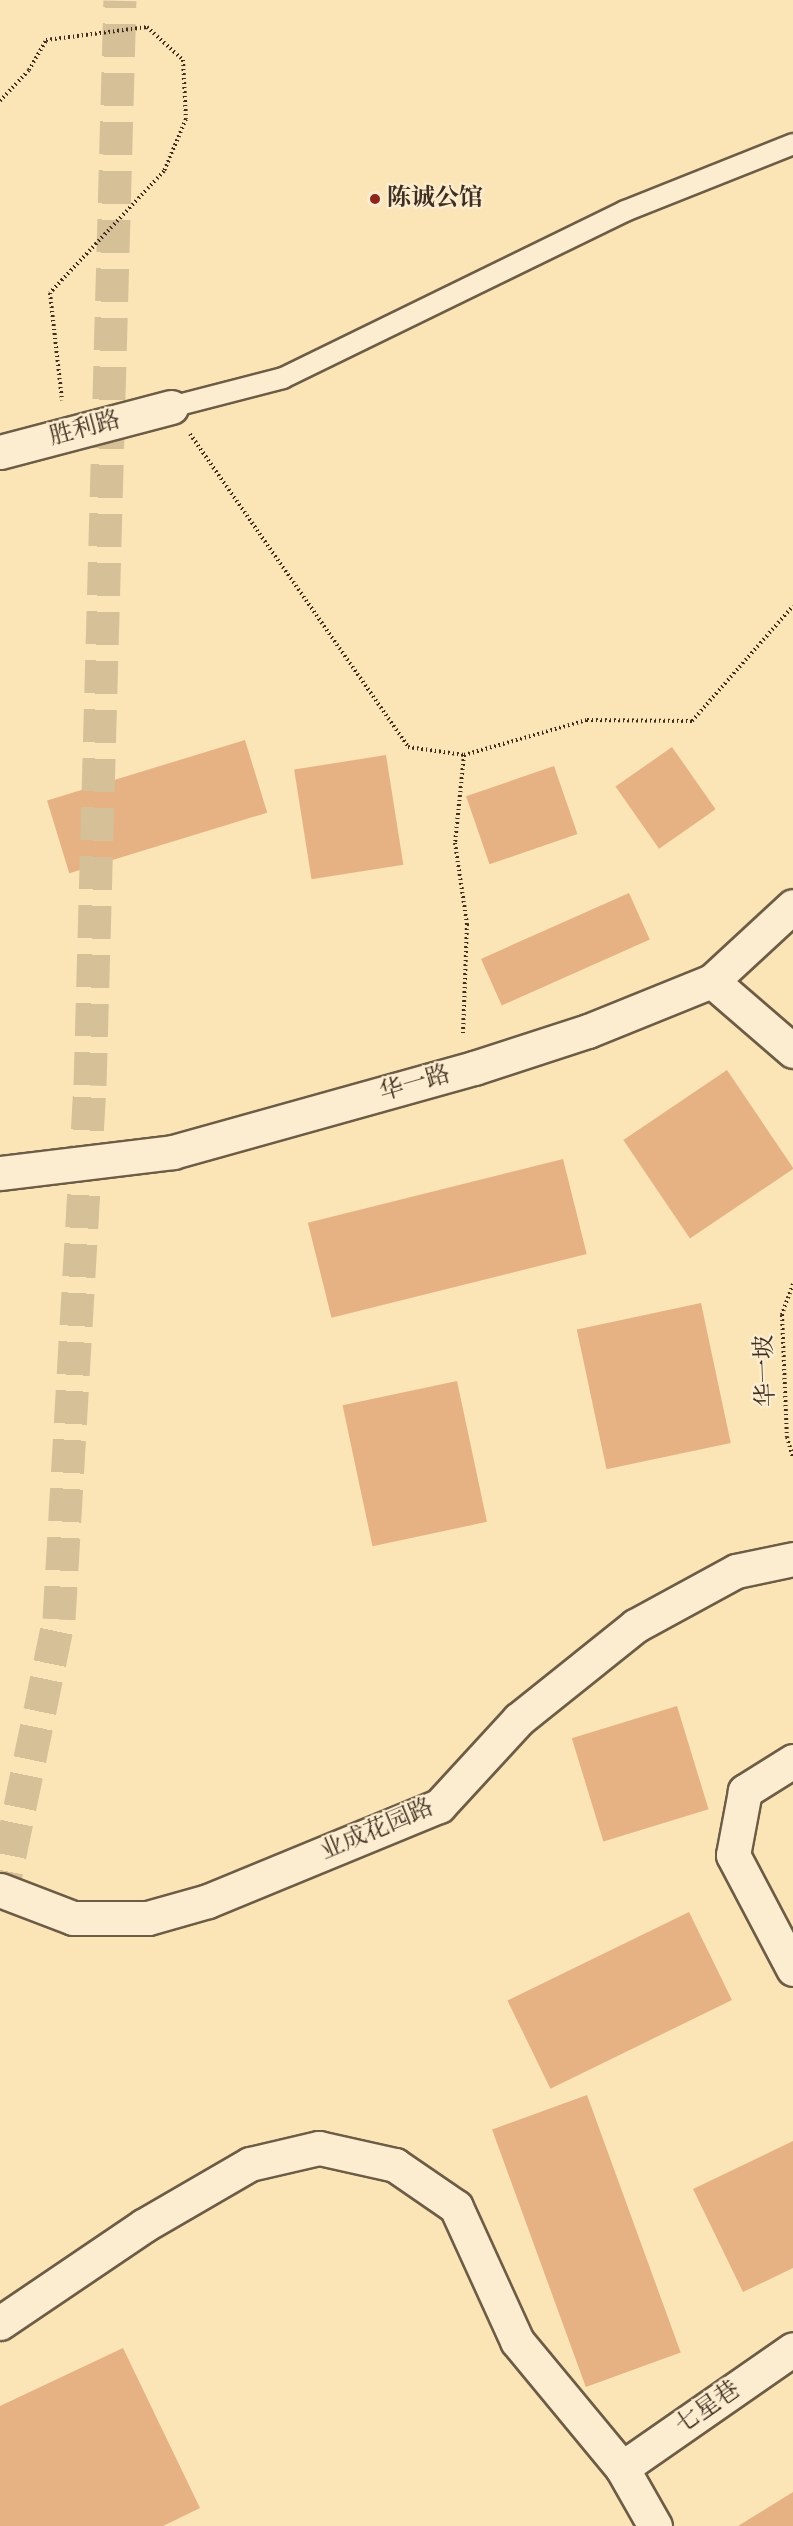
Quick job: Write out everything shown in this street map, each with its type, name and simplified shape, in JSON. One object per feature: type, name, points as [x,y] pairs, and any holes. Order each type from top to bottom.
[{"type":"street","name":"胜利路","points":[[0,452],[171,406]]},
{"type":"street","name":"华一路","points":[[0,1173],[173,1152],[474,1068],[588,1031],[712,981],[793,906]]},
{"type":"street","points":[[712,981],[793,1051]]},
{"type":"street","name":"业成花园路","points":[[0,1890],[73,1918],[148,1918],[208,1901],[438,1806],[519,1719],[635,1626],[736,1571],[793,1559]]},
{"type":"street","points":[[793,1761],[745,1791],[733,1855],[793,1969]]},
{"type":"street","points":[[0,2323],[143,2226],[250,2164],[319,2148],[395,2165],[456,2207],[517,2341],[622,2468],[655,2526]]},
{"type":"street","name":"七星巷","points":[[622,2468],[793,2349]]},
{"type":"lane","points":[[171,406],[283,378],[624,211],[793,144]]},
{"type":"path","points":[[0,101],[29,70],[46,40],[147,27],[183,60],[186,119],[164,171],[50,292],[66,433]]},
{"type":"path","points":[[171,406],[408,747],[464,755],[587,720],[692,722],[793,606]]},
{"type":"path","points":[[464,755],[455,843],[467,924],[463,1037],[474,1068]]},
{"type":"path","name":"华一坡","points":[[793,1284],[782,1315],[787,1437],[793,1458]]},
{"type":"building","points":[[245,740],[267,813],[69,873],[47,801]]},
{"type":"building","points":[[672,747],[716,809],[659,849],[615,787]]},
{"type":"building","points":[[386,755],[403,865],[312,879],[294,770]]},
{"type":"building","points":[[554,766],[577,834],[490,864],[466,796]]},
{"type":"building","points":[[629,893],[650,940],[502,1005],[481,959]]},
{"type":"building","points":[[727,1070],[793,1169],[690,1239],[623,1140]]},
{"type":"building","points":[[563,1159],[587,1254],[332,1318],[308,1223]]},
{"type":"building","points":[[701,1303],[731,1443],[607,1469],[577,1329]]},
{"type":"building","points":[[457,1381],[487,1522],[372,1546],[343,1405]]},
{"type":"building","points":[[677,1706],[709,1809],[603,1841],[572,1738]]},
{"type":"building","points":[[689,1912],[732,2000],[550,2089],[507,2001]]},
{"type":"building","points":[[587,2095],[681,2352],[586,2387],[492,2130]]},
{"type":"building","points":[[793,2141],[793,2268],[743,2292],[693,2189]]},
{"type":"building","points":[[123,2348],[200,2508],[163,2526],[0,2526],[0,2406]]},
{"type":"building","points":[[793,2492],[793,2526],[738,2526]]},
{"type":"tunnel","points":[[0,1903],[59,1619],[90,1085],[120,0]]},
{"type":"place","name":"陈诚公馆","points":[[375,199]]}]
